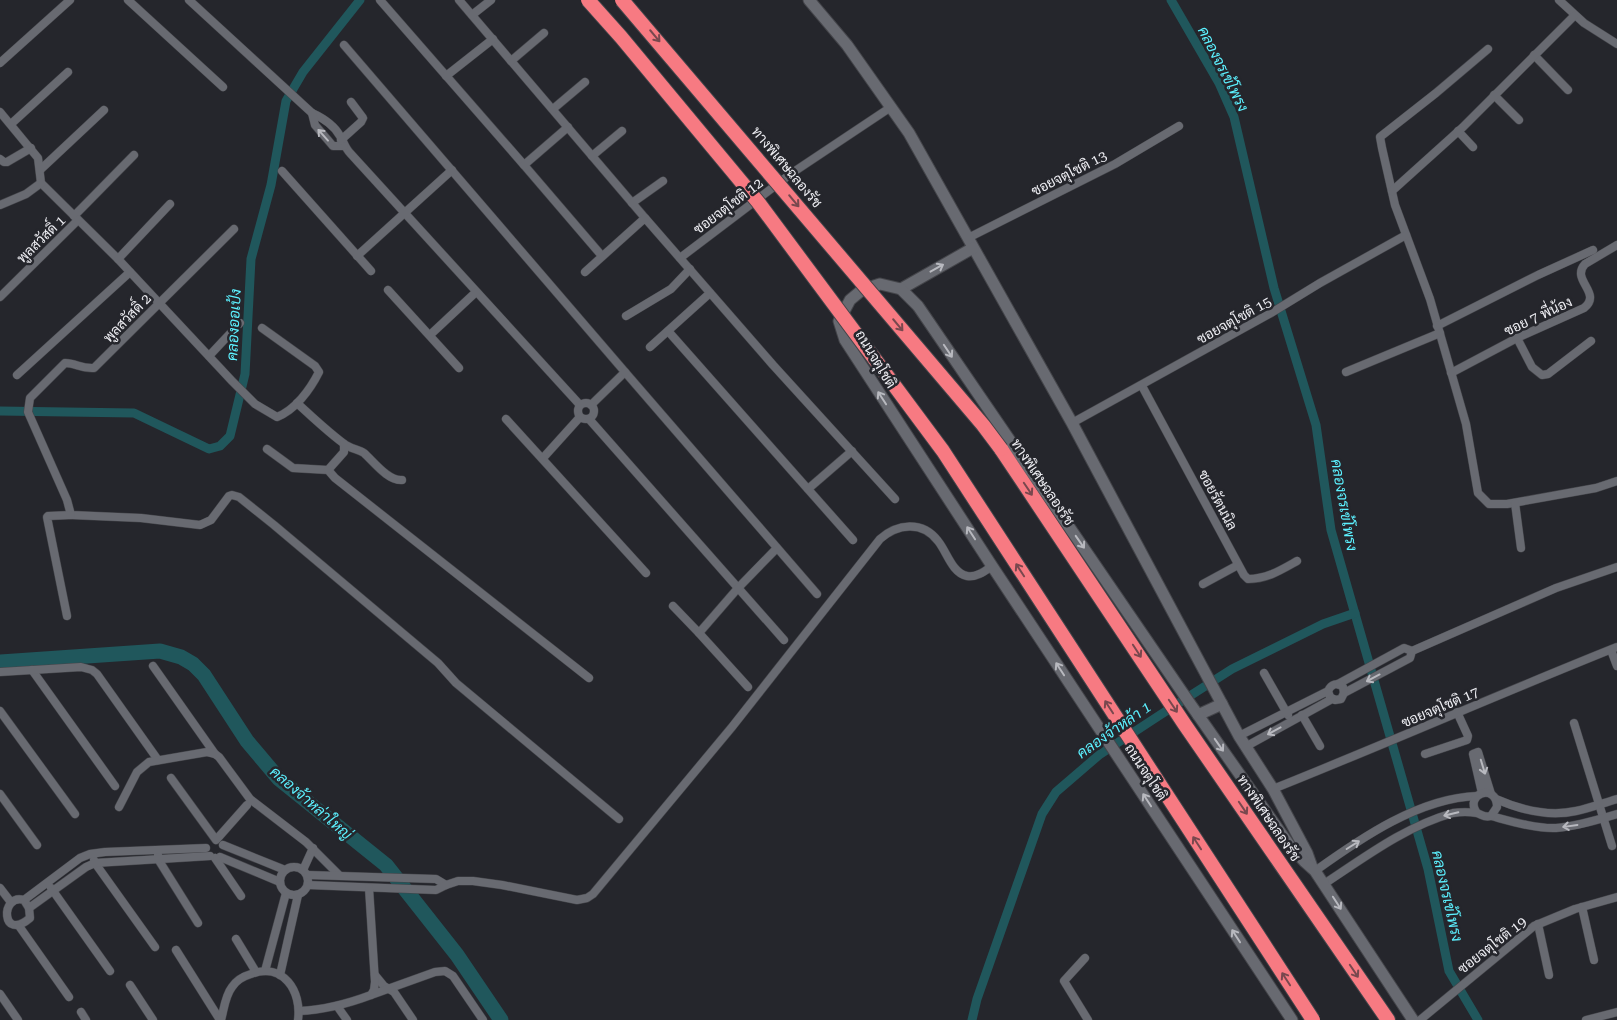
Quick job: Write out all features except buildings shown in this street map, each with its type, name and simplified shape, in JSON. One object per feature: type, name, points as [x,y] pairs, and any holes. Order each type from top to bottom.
[{"type":"highway","points":[[588,0],[634,52],[758,202],[943,451],[1313,1020]]},
{"type":"highway","name":"ทางพิเศษฉลองรัช","points":[[622,0],[982,425],[1015,470],[1185,724],[1387,1018]]},
{"type":"street","points":[[0,63],[70,0]]},
{"type":"street","points":[[128,0],[223,87]]},
{"type":"street","points":[[189,0],[310,110],[326,120],[340,136],[343,143],[404,213],[580,405]]},
{"type":"street","points":[[380,0],[602,256]]},
{"type":"street","points":[[459,0],[710,293],[895,499]]},
{"type":"street","points":[[472,15],[491,0]]},
{"type":"street","points":[[809,0],[846,45],[909,133],[1072,423],[1239,736],[1273,789],[1307,852],[1314,869],[1413,1020]]},
{"type":"street","points":[[1558,0],[1574,16],[1617,44]]},
{"type":"street","points":[[1392,191],[1458,131],[1574,16]]},
{"type":"street","points":[[511,61],[544,33]]},
{"type":"street","points":[[446,76],[493,39]]},
{"type":"street","points":[[344,45],[816,594]]},
{"type":"street","points":[[1488,49],[1436,93],[1380,136],[1392,191],[1406,235],[1424,280],[1466,424],[1478,493],[1489,504],[1507,504],[1596,488],[1617,481]]},
{"type":"street","points":[[1534,55],[1568,90]]},
{"type":"street","points":[[11,124],[68,72]]},
{"type":"street","points":[[553,110],[585,82]]},
{"type":"street","points":[[1494,96],[1519,120]]},
{"type":"street","points":[[310,110],[314,125],[333,146],[343,143],[363,118],[351,102]]},
{"type":"street","name":"ซอยจตุโชติ 12","points":[[680,258],[792,173],[891,107]]},
{"type":"street","points":[[40,170],[104,110]]},
{"type":"street","points":[[0,112],[38,158],[41,183],[118,259],[255,404],[277,417],[297,404],[318,374],[318,370],[262,328]]},
{"type":"street","name":"ซอยจตุโชติ 13","points":[[970,243],[1115,164],[1178,126]]},
{"type":"street","points":[[524,165],[568,127]]},
{"type":"street","points":[[592,156],[622,131]]},
{"type":"street","points":[[1458,131],[1473,148]]},
{"type":"street","points":[[0,159],[7,162],[31,148]]},
{"type":"street","name":"พูลสวัสดิ์ 1","points":[[0,297],[134,155]]},
{"type":"street","points":[[356,256],[452,170]]},
{"type":"street","points":[[282,171],[371,272]]},
{"type":"street","points":[[632,203],[663,181]]},
{"type":"street","points":[[0,205],[26,194],[41,183]]},
{"type":"street","points":[[118,259],[170,204]]},
{"type":"street","points":[[585,272],[645,218]]},
{"type":"street","name":"พูลสวัสดิ์ 2","points":[[71,515],[67,500],[28,412],[30,398],[65,363],[74,364],[85,369],[94,368],[234,229]]},
{"type":"street","name":"ซอยจตุโชติ 15","points":[[1072,423],[1142,386],[1406,235]]},
{"type":"street","points":[[970,243],[901,288],[923,314],[1175,682],[1290,846],[1314,869]]},
{"type":"street","name":"ซอย 7 พี่น้อง","points":[[1451,373],[1517,338],[1590,304],[1591,298],[1580,274],[1581,268],[1617,245]]},
{"type":"street","points":[[1346,372],[1439,330],[1538,275],[1593,250]]},
{"type":"street","points":[[626,316],[671,289],[690,269]]},
{"type":"street","points":[[17,375],[130,272]]},
{"type":"street","name":"ถนนจตุโชติ","points":[[901,288],[880,284],[862,290],[850,300],[840,321],[845,340],[1292,1020]]},
{"type":"street","points":[[388,290],[459,368]]},
{"type":"street","points":[[430,335],[476,292]]},
{"type":"street","points":[[650,347],[710,293]]},
{"type":"street","points":[[209,356],[240,323]]},
{"type":"street","points":[[668,331],[853,540]]},
{"type":"street","points":[[1517,338],[1532,367],[1542,375],[1548,374],[1591,341]]},
{"type":"street","points":[[591,405],[625,372]]},
{"type":"street","name":"ซอยรัตนนิล","points":[[1142,386],[1244,575],[1248,579],[1270,576],[1297,561]]},
{"type":"street","points":[[586,403],[591,405],[594,411],[592,417],[586,419],[580,417],[577,411],[580,405],[586,403]]},
{"type":"street","points":[[297,404],[344,444],[353,450],[360,450],[391,477],[396,480],[402,480]]},
{"type":"street","points":[[543,458],[580,417]]},
{"type":"street","points":[[589,418],[784,640]]},
{"type":"street","points":[[506,419],[646,573]]},
{"type":"street","points":[[328,470],[344,452],[344,444]]},
{"type":"street","points":[[267,449],[293,468],[328,470],[335,478],[589,678]]},
{"type":"street","points":[[808,489],[852,451]]},
{"type":"street","points":[[67,616],[48,516],[141,518],[200,525],[211,520],[229,496],[239,497],[364,599],[438,663],[456,683],[619,818]]},
{"type":"street","points":[[1514,503],[1521,548]]},
{"type":"street","points":[[308,885],[436,890],[458,881],[473,881],[576,900],[587,898],[593,894],[732,727],[868,554],[886,534],[901,527],[910,526],[923,530],[938,541],[955,569],[968,577],[978,575],[992,566]]},
{"type":"street","points":[[698,632],[777,548]]},
{"type":"street","points":[[1203,584],[1238,565]]},
{"type":"street","points":[[1239,736],[1328,691],[1331,685],[1348,679],[1404,648],[1412,651],[1556,588],[1617,567]]},
{"type":"street","points":[[673,606],[748,686]]},
{"type":"street","points":[[1614,649],[1617,666]]},
{"type":"street","name":"ซอยจตุโชติ 17","points":[[1273,789],[1614,649]]},
{"type":"street","points":[[1245,747],[1332,699],[1341,699],[1344,694],[1352,689],[1410,658],[1412,651]]},
{"type":"street","points":[[153,666],[215,754],[250,799],[313,848],[339,875]]},
{"type":"street","points":[[0,672],[81,667],[92,670],[97,674],[158,760]]},
{"type":"street","points":[[32,670],[115,786]]},
{"type":"street","points":[[1264,673],[1292,721]]},
{"type":"street","points":[[1338,684],[1343,687],[1344,694]]},
{"type":"street","points":[[1328,691],[1332,699]]},
{"type":"street","points":[[1198,715],[1222,704]]},
{"type":"street","points":[[0,711],[75,814]]},
{"type":"street","points":[[1426,754],[1467,740],[1468,736],[1457,712]]},
{"type":"street","points":[[1302,715],[1320,746]]},
{"type":"street","points":[[1574,723],[1612,846]]},
{"type":"street","points":[[119,807],[136,772],[149,762],[170,760],[201,752],[215,754]]},
{"type":"street","points":[[171,778],[216,840],[223,845],[285,870]]},
{"type":"street","points":[[0,794],[37,845]]},
{"type":"street","points":[[1314,869],[1344,850],[1426,805],[1461,797],[1487,796],[1522,810],[1547,813],[1574,812],[1617,799]]},
{"type":"street","points":[[1477,814],[1473,803],[1487,796]]},
{"type":"street","points":[[1487,796],[1496,810],[1491,816]]},
{"type":"street","points":[[241,896],[213,855],[208,843],[216,840],[247,805]]},
{"type":"street","points":[[1324,884],[1374,851],[1401,836],[1426,823],[1456,812],[1477,814],[1484,817],[1491,816],[1554,828],[1582,824],[1617,814]]},
{"type":"street","points":[[29,908],[86,867],[95,863],[213,855],[224,850],[223,845]]},
{"type":"street","points":[[313,848],[306,872],[308,885],[306,890],[298,895],[286,892],[283,890],[280,882],[282,873],[293,866],[306,872],[339,875],[436,879],[446,885]]},
{"type":"street","points":[[158,850],[158,859],[198,923]]},
{"type":"street","points":[[24,900],[29,908],[30,918],[19,926],[3,923],[4,910],[10,901],[24,900],[80,858],[93,853],[158,850],[213,855],[280,882]]},
{"type":"street","points":[[93,853],[95,863],[155,947]]},
{"type":"street","points":[[47,883],[110,971]]},
{"type":"street","points":[[0,888],[10,901]]},
{"type":"street","points":[[369,888],[375,975],[374,990],[371,995]]},
{"type":"street","points":[[265,971],[286,892]]},
{"type":"street","points":[[280,975],[298,895]]},
{"type":"street","name":"ซอยจตุโชติ 19","points":[[1420,1020],[1510,944],[1538,924],[1582,907],[1617,897]]},
{"type":"street","points":[[1582,907],[1594,960]]},
{"type":"street","points":[[1538,924],[1549,975]]},
{"type":"street","points":[[19,926],[70,997]]},
{"type":"street","points":[[236,939],[256,972]]},
{"type":"street","points":[[176,950],[220,1020]]},
{"type":"street","points":[[1085,958],[1064,981],[1088,1020]]},
{"type":"street","points":[[220,1020],[232,986],[256,972],[265,971],[285,978],[293,988],[299,1004],[298,1020]]},
{"type":"street","points":[[299,1011],[337,1006],[434,972],[445,971],[453,976],[483,1020]]},
{"type":"street","points":[[375,975],[380,982],[398,997],[413,1020]]},
{"type":"street","points":[[130,985],[153,1020]]},
{"type":"street","points":[[0,994],[18,1020]]},
{"type":"street","points":[[337,1006],[347,1020]]},
{"type":"street","points":[[81,1012],[86,1020]]},
{"type":"street","points":[[1586,1020],[1617,1013]]},
{"type":"waterway","name":"คลองออเป้ง","points":[[0,411],[134,413],[209,449],[220,446],[230,436],[245,374],[251,259],[271,185],[286,101],[303,72],[360,0]]},
{"type":"waterway","name":"คลองจรเข้โพรง","points":[[1171,0],[1219,83],[1234,117],[1274,288],[1316,425],[1331,530],[1428,869],[1449,971],[1478,1020]]},
{"type":"waterway","name":"คลองจ้าหล้า 1","points":[[972,1020],[977,999],[1042,814],[1056,792],[1099,755],[1232,669],[1323,624],[1355,613]]},
{"type":"waterway","name":"คลองจ้าหล่าใหญ่","points":[[0,662],[160,651],[181,657],[193,664],[204,675],[247,741],[279,779],[386,865],[457,955],[501,1020]]}]
